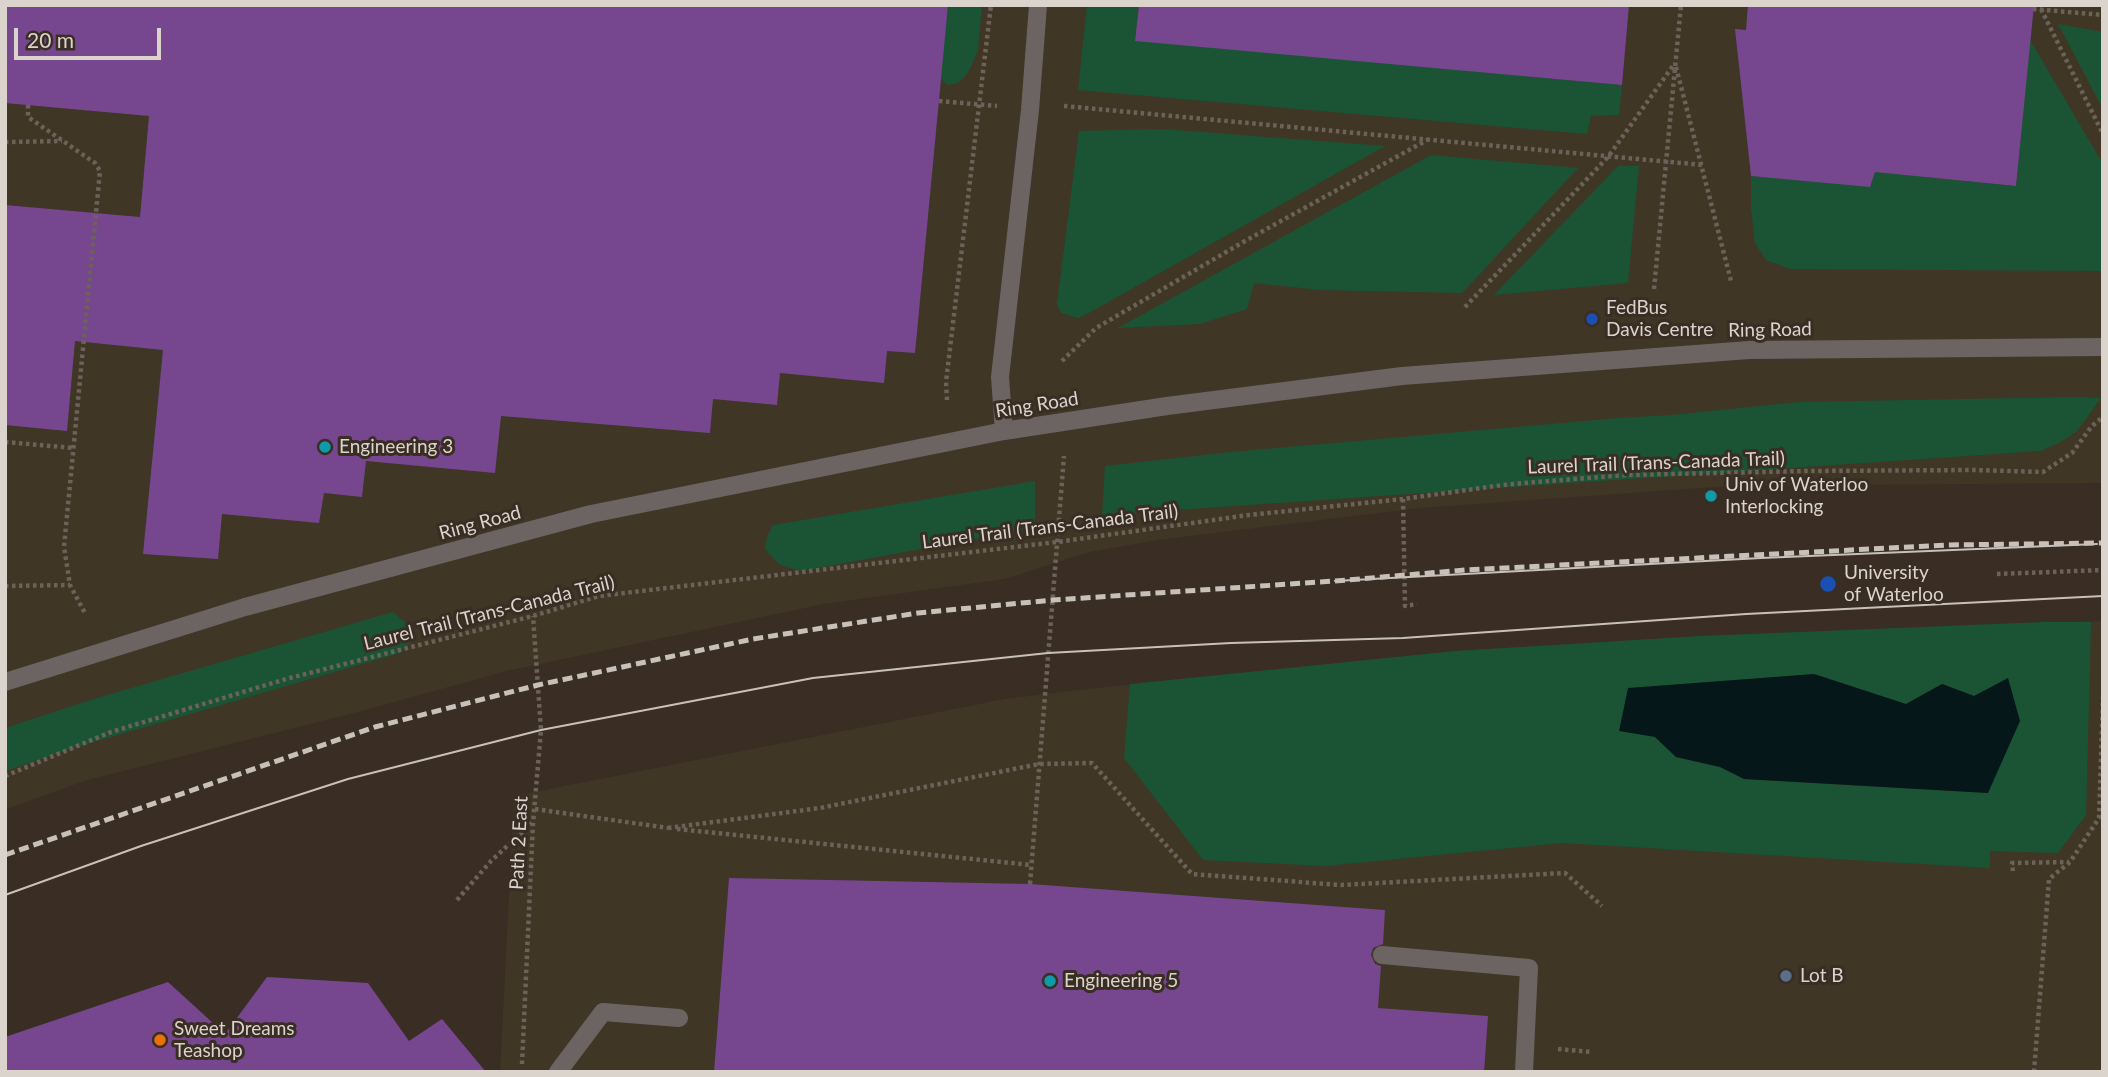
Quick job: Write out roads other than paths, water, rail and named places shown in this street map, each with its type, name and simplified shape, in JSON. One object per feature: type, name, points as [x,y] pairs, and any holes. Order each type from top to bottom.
[{"type":"street","points":[[1004,431],[1000,377],[1030,110],[1038,5]]},
{"type":"street","name":"Ring Road","points":[[5,682],[245,607],[591,514],[1004,431],[1167,406],[1429,373],[1749,350],[2103,347]]},
{"type":"street","points":[[1382,955],[1530,968],[1524,1072]]},
{"type":"street","points":[[558,1072],[603,1012],[679,1018]]},
{"type":"tram line","points":[[1335,581],[1761,558],[2097,544]]},
{"type":"tram line","points":[[5,895],[141,846],[348,779],[541,730],[813,678],[1048,653],[1231,643],[1403,638],[1746,614],[2103,596]]},
{"type":"railway","points":[[5,855],[375,727],[538,685],[753,639],[918,613],[1053,600],[1465,570],[1948,545],[2103,543]]},
{"type":"place","name":"FedBus Davis Centre","points":[[1592,319]]},
{"type":"place","name":"Engineering 3","points":[[325,447]]},
{"type":"place","name":"Univ of Waterloo Interlocking","points":[[1711,496]]},
{"type":"place","name":"University of Waterloo","points":[[1828,584]]},
{"type":"place","name":"Lot B","points":[[1786,976]]},
{"type":"place","name":"Engineering 5","points":[[1050,981]]},
{"type":"place","name":"Sweet Dreams Teashop","points":[[160,1040]]}]
